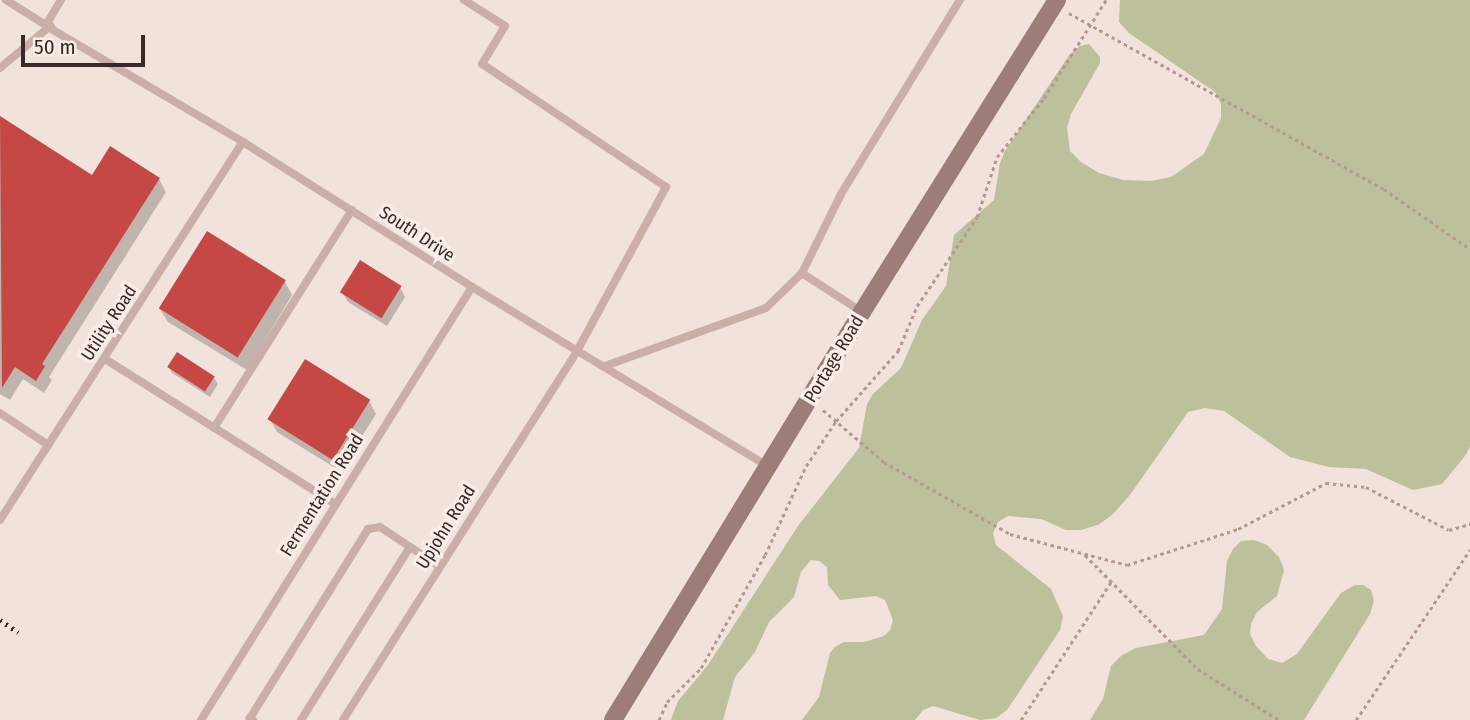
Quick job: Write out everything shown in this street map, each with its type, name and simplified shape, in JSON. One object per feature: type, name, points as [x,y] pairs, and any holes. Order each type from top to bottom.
[{"type":"main road","name":"Portage Road","points":[[613,720],[862,312],[1056,2]]},
{"type":"lane","name":"South Drive","points":[[6,0],[243,142],[471,288],[605,366],[769,467]]},
{"type":"lane","points":[[0,68],[49,27],[48,22],[61,0]]},
{"type":"lane","name":"Upjohn Road","points":[[343,720],[577,351],[666,187],[482,64],[505,26],[464,0]]},
{"type":"lane","points":[[605,366],[766,308],[802,273],[841,194],[960,0]]},
{"type":"lane","name":"Utility Road","points":[[0,520],[243,142]]},
{"type":"lane","points":[[214,428],[352,210]]},
{"type":"lane","points":[[802,273],[862,312]]},
{"type":"lane","name":"Fermentation Road","points":[[201,720],[471,288]]},
{"type":"lane","points":[[104,359],[335,503]]},
{"type":"lane","points":[[0,413],[48,445]]},
{"type":"lane","points":[[250,719],[368,529],[380,527],[439,566]]},
{"type":"lane","points":[[301,720],[410,547]]},
{"type":"path","points":[[659,720],[667,702],[701,667],[765,555],[806,466],[836,421],[898,351],[917,306],[977,217],[996,157],[1044,98],[1106,0]]},
{"type":"path","points":[[1056,2],[1091,27],[1384,189],[1470,249]]},
{"type":"path","points":[[810,399],[884,462],[1010,534],[1127,565],[1238,529],[1326,483],[1366,487],[1449,530],[1470,524]]},
{"type":"path","points":[[1356,720],[1470,550]]},
{"type":"path","points":[[1083,553],[1198,669],[1279,720]]},
{"type":"path","points":[[1021,720],[1111,582]]},
{"type":"green space","points":[[1120,0],[1470,0],[1470,447],[1465,456],[1442,484],[1413,490],[1366,469],[1329,467],[1290,457],[1224,411],[1205,408],[1188,412],[1130,495],[1112,515],[1098,525],[1081,530],[1066,530],[1041,519],[1008,516],[998,522],[993,533],[996,545],[1051,589],[1063,616],[1060,630],[1007,710],[996,718],[980,720],[933,706],[923,710],[915,720],[802,720],[819,697],[830,653],[835,647],[844,642],[864,642],[884,636],[890,630],[893,620],[885,600],[876,596],[840,600],[828,585],[827,567],[819,561],[811,560],[801,572],[794,597],[769,622],[755,652],[735,677],[723,720],[671,720],[678,701],[708,665],[798,526],[859,448],[867,404],[873,394],[901,368],[922,320],[946,286],[954,235],[994,200],[1000,163],[1005,151],[1070,54],[1080,46],[1089,44],[1100,57],[1100,63],[1071,114],[1067,128],[1070,151],[1081,162],[1099,173],[1123,180],[1151,181],[1171,177],[1204,154],[1221,118],[1221,104],[1215,92],[1129,33],[1119,22]]},
{"type":"green space","points":[[1254,540],[1267,545],[1279,557],[1284,570],[1277,596],[1257,612],[1251,624],[1250,634],[1256,646],[1268,659],[1282,663],[1297,654],[1341,593],[1355,585],[1363,585],[1371,590],[1374,601],[1370,614],[1304,720],[1090,720],[1103,699],[1111,666],[1122,655],[1136,648],[1204,635],[1222,609],[1227,561],[1233,549],[1241,541]]},
{"type":"building","points":[[0,116],[92,175],[110,146],[160,178],[42,364],[45,366],[36,381],[15,367],[2,388]]},
{"type":"building","points":[[207,231],[286,280],[238,357],[159,308]]},
{"type":"building","points":[[360,260],[402,286],[381,318],[340,292]]},
{"type":"building","points":[[177,352],[215,377],[205,392],[167,367]]},
{"type":"building","points":[[305,359],[370,400],[333,460],[267,419]]},
{"type":"railway","points":[[0,620],[18,632]]}]
